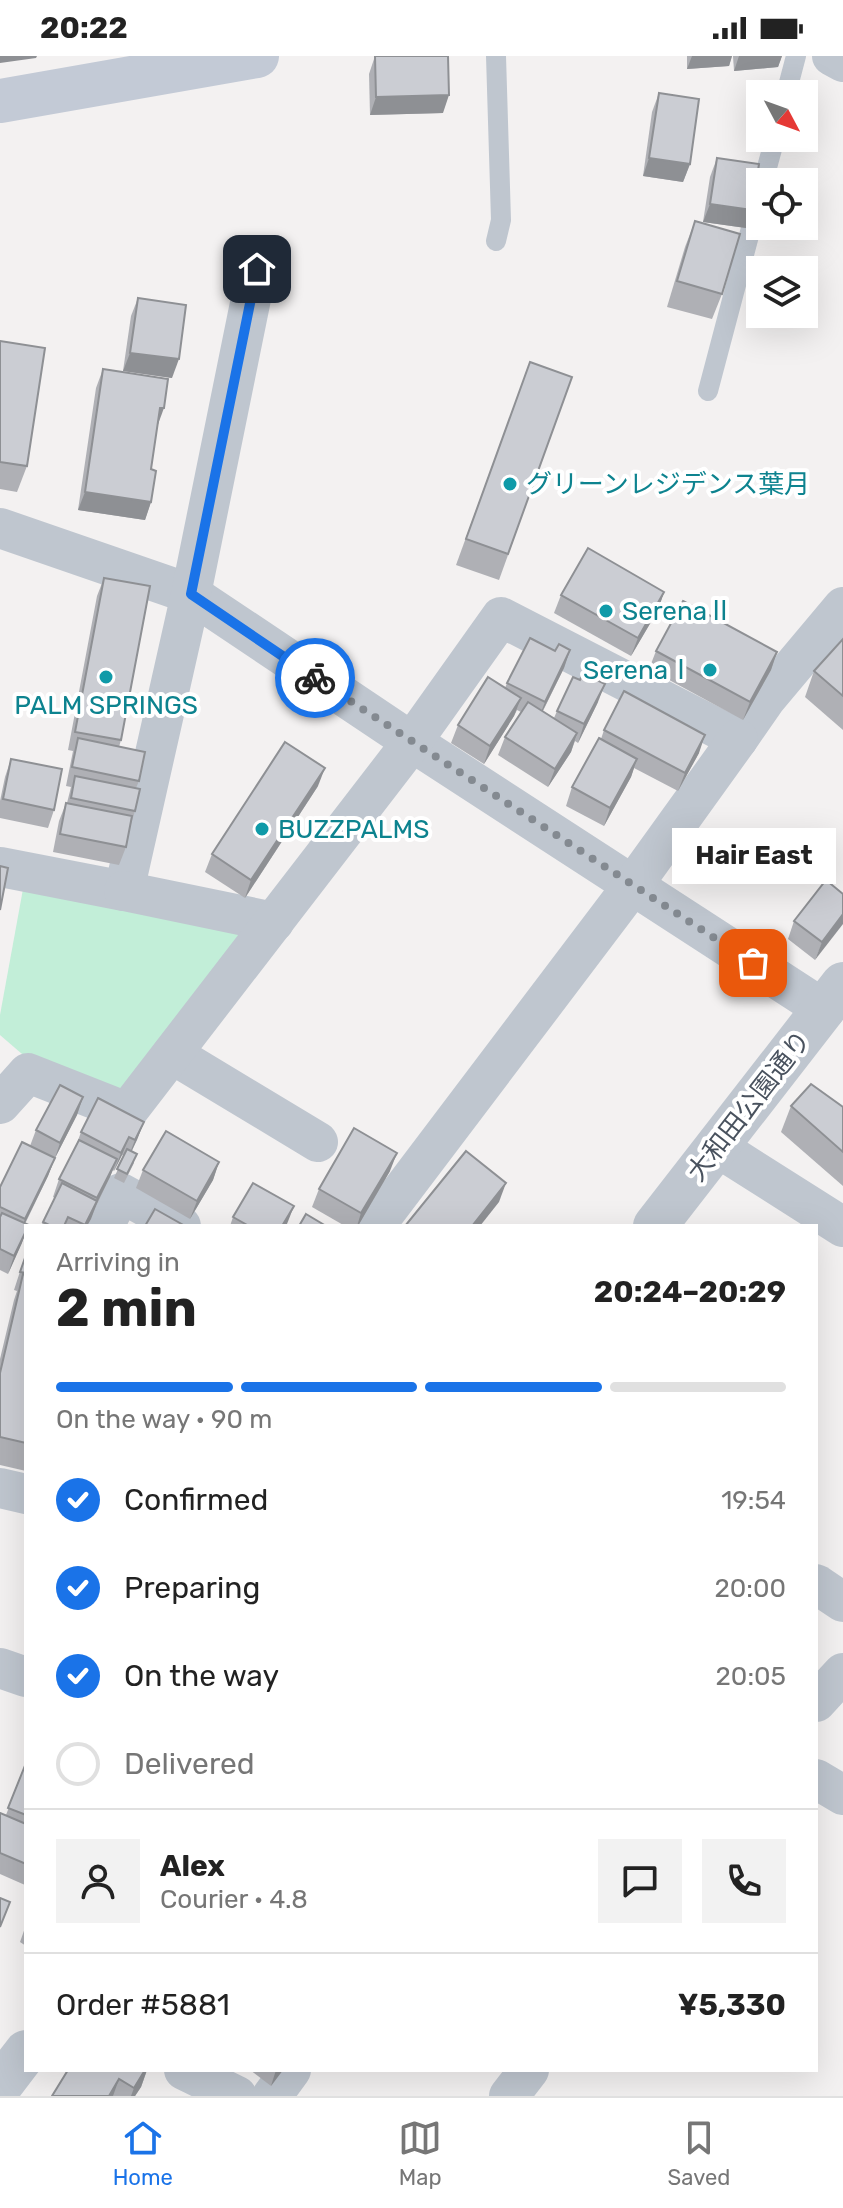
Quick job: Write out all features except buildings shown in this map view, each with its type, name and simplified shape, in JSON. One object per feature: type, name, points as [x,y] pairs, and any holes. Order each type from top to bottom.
[{"type":"main road","points":[[0,101],[257,56]]},
{"type":"street","points":[[832,56],[843,62]]},
{"type":"street","points":[[124,891],[191,594],[257,269]]},
{"type":"street","points":[[0,528],[191,594],[633,885],[834,997]]},
{"type":"street","points":[[377,1224],[633,885],[765,700],[843,607]]},
{"type":"street","points":[[0,1104],[28,1073],[127,1112],[412,742],[501,617],[738,739]]},
{"type":"street","points":[[0,867],[274,922]]},
{"type":"street","name":"大和田公園通り","points":[[657,1224],[834,997]]},
{"type":"street","points":[[172,1054],[318,1142]]},
{"type":"street","points":[[717,1147],[843,1227]]},
{"type":"street","points":[[105,1224],[121,1193],[177,1224]]},
{"type":"street","points":[[0,1488],[24,1494]]},
{"type":"street","points":[[818,1585],[843,1602]]},
{"type":"street","points":[[0,1668],[24,1676]]},
{"type":"street","points":[[818,1700],[843,1673]]},
{"type":"street","points":[[818,1780],[843,1795]]},
{"type":"street","points":[[0,2086],[24,2055]]},
{"type":"street","points":[[188,2072],[237,2096]]},
{"type":"street","points":[[272,2096],[290,2072]]},
{"type":"street","points":[[509,2096],[527,2072]]},
{"type":"lane","points":[[496,56],[501,220],[496,241]]},
{"type":"lane","points":[[790,80],[796,56]]},
{"type":"lane","points":[[708,391],[748,240]]},
{"type":"green space","points":[[23,889],[240,933],[131,1095],[29,1060],[0,1035],[0,1015]]},
{"type":"way so far","points":[[315,678],[753,963]]},
{"type":"place","name":"グリーンレジデンス葉月","points":[[510,484]]},
{"type":"place","name":"SerenaⅡ","points":[[606,611]]},
{"type":"place","name":"SerenaⅠ","points":[[710,670]]},
{"type":"place","name":"PALM SPRINGS","points":[[106,677]]},
{"type":"place","name":"BUZZPALMS","points":[[262,829]]},
{"type":"place","name":"Hair East","points":[[753,963]]},
{"type":"route","points":[[257,269],[191,594],[315,678]]}]
